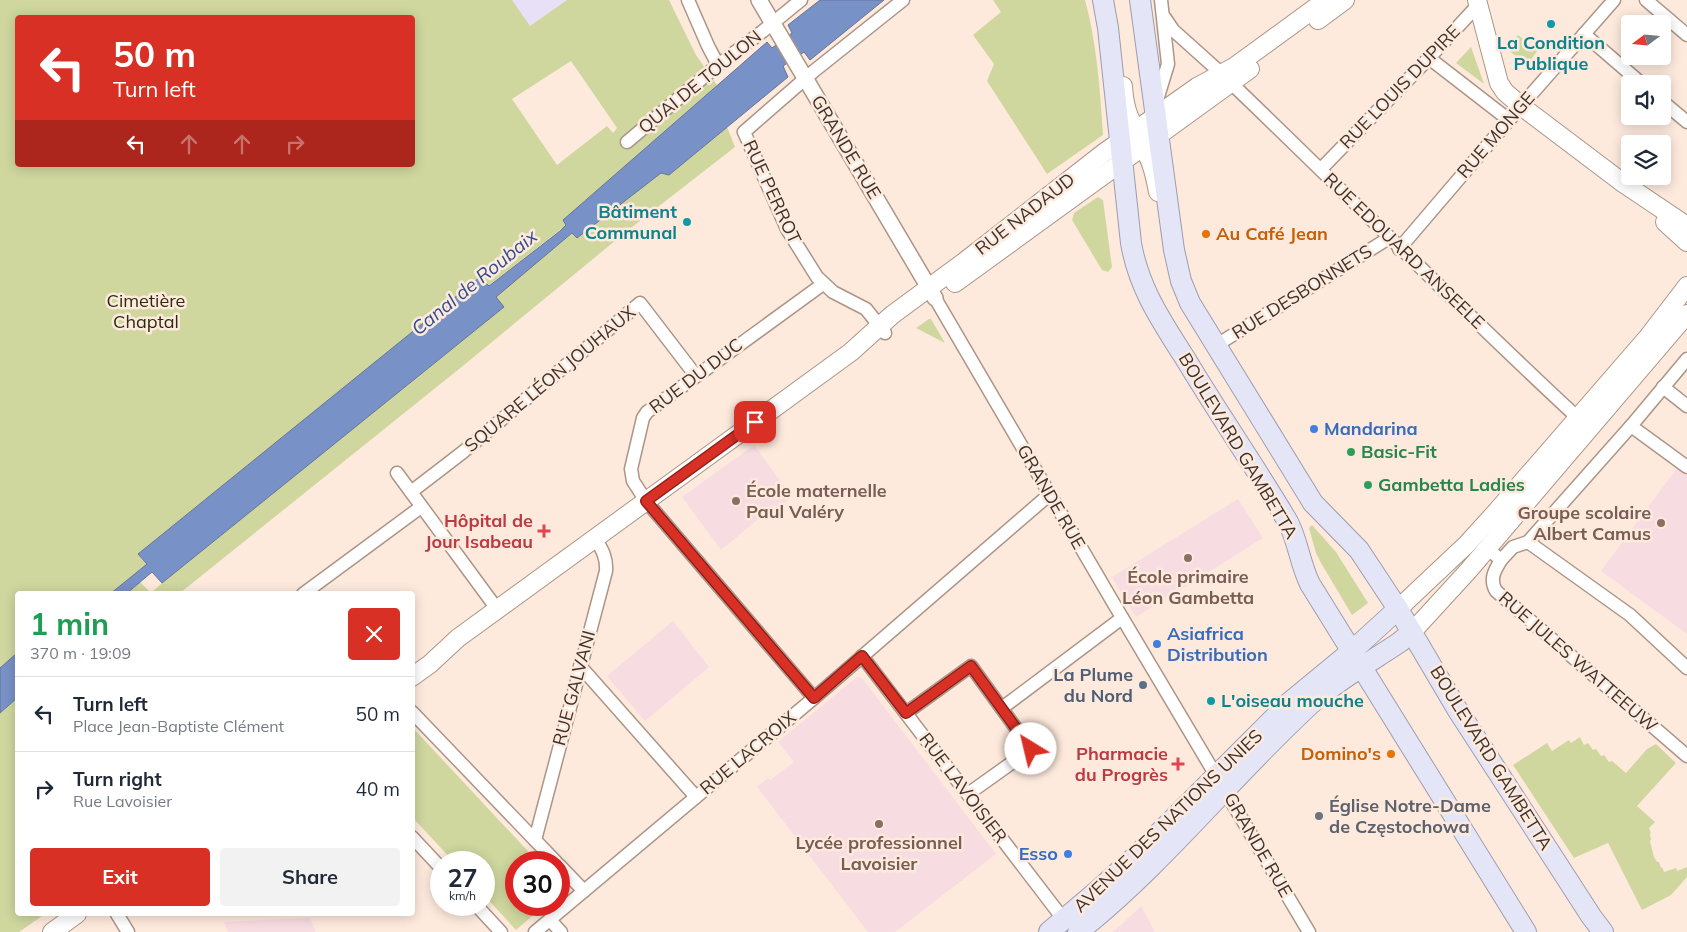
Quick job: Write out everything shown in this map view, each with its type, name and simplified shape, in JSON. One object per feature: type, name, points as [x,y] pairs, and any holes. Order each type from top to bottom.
[{"type":"main road","name":"BOULEVARD GAMBETTA","points":[[1103,0],[1108,28],[1133,252],[1146,292],[1197,378],[1288,522],[1294,534],[1310,584],[1526,932]]},
{"type":"main road","points":[[1103,0],[1116,35],[1124,102],[1132,122],[1146,136],[1157,120]]},
{"type":"main road","name":"BOULEVARD GAMBETTA","points":[[1140,0],[1173,245],[1179,274],[1190,303],[1313,503],[1359,550],[1398,609],[1457,709],[1603,932]]},
{"type":"main road","points":[[1226,78],[1326,0]]},
{"type":"main road","points":[[1226,78],[1345,0]]},
{"type":"main road","points":[[1478,2],[1499,83],[1504,92],[1621,181]]},
{"type":"main road","name":"RUE NADAUD","points":[[932,293],[1141,149],[1157,120],[1226,78]]},
{"type":"main road","name":"RUE NADAUD","points":[[932,293],[1138,129]]},
{"type":"main road","points":[[1121,141],[1134,141],[1141,149],[1154,173],[1164,239],[1179,274]]},
{"type":"main road","points":[[1625,185],[1687,242]]},
{"type":"main road","points":[[1626,185],[1687,226]]},
{"type":"main road","points":[[1398,609],[1483,528],[1648,337],[1687,286]]},
{"type":"main road","points":[[415,675],[430,664],[458,638],[497,609],[932,293]]},
{"type":"main road","points":[[1412,632],[1487,548],[1687,314]]},
{"type":"main road","name":"AVENUE DES NATIONS UNIES","points":[[1063,928],[1149,869],[1290,702],[1398,609]]},
{"type":"main road","name":"AVENUE DES NATIONS UNIES","points":[[1221,782],[1314,702],[1412,632]]},
{"type":"main road","points":[[415,661],[458,638]]},
{"type":"main road","points":[[52,932],[74,916]]},
{"type":"street","points":[[688,0],[718,64]]},
{"type":"street","points":[[759,0],[773,23]]},
{"type":"street","name":"QUAI DE TOULON","points":[[627,142],[718,64],[801,0]]},
{"type":"street","points":[[806,80],[814,71],[903,0]]},
{"type":"street","name":"BOULEVARD GAMBETTA","points":[[1157,120],[1168,64],[1161,0]]},
{"type":"street","name":"RUE MONGE","points":[[1399,248],[1614,0]]},
{"type":"street","points":[[1646,0],[1687,36]]},
{"type":"street","name":"RUE LOUIS DUPIRE","points":[[1321,169],[1429,58],[1478,2]]},
{"type":"street","points":[[1163,16],[1173,30],[1226,78]]},
{"type":"street","name":"GRANDE RUE","points":[[773,23],[1308,932]]},
{"type":"street","points":[[1584,34],[1632,75]]},
{"type":"street","points":[[1429,58],[1509,120]]},
{"type":"street","name":"RUE EDOUARD ANSEELE","points":[[1226,78],[1321,169],[1399,248],[1578,418]]},
{"type":"street","name":"RUE PERROT","points":[[806,80],[744,132],[787,229],[823,284],[833,292],[866,309],[882,330]]},
{"type":"street","points":[[1671,109],[1687,122]]},
{"type":"street","name":"RUE DESBONNETS","points":[[1215,346],[1389,238]]},
{"type":"street","name":"RUE DU DUC","points":[[814,698],[646,501],[633,481],[631,469],[644,414],[823,284]]},
{"type":"street","name":"SQUARE LÉON JOUHAUX","points":[[411,492],[464,452],[640,303],[696,376]]},
{"type":"street","points":[[1487,548],[1501,560],[1513,547],[1528,542],[1631,426],[1687,359]]},
{"type":"street","points":[[1663,387],[1687,406]]},
{"type":"street","points":[[1631,426],[1687,467]]},
{"type":"street","points":[[397,473],[497,609]]},
{"type":"street","name":"RUE LACROIX","points":[[536,932],[814,698],[1050,494]]},
{"type":"street","points":[[321,589],[422,507]]},
{"type":"street","name":"RUE GALVANI","points":[[535,840],[606,572],[603,552],[595,538]]},
{"type":"street","points":[[1528,542],[1630,615],[1687,668]]},
{"type":"street","name":"RUE JULES WATTEEUW","points":[[1501,560],[1492,576],[1492,582],[1496,591],[1687,756]]},
{"type":"street","points":[[1002,708],[1122,618]]},
{"type":"street","name":"RUE LAVOISIER","points":[[862,656],[968,794],[1063,928]]},
{"type":"street","points":[[580,666],[696,797]]},
{"type":"street","points":[[906,713],[971,666],[1031,749],[968,794]]},
{"type":"street","points":[[415,715],[546,851]]},
{"type":"street","points":[[415,840],[430,856]]},
{"type":"street","points":[[570,876],[584,891]]},
{"type":"street","points":[[117,916],[128,932]]},
{"type":"street","points":[[486,916],[501,932]]},
{"type":"street","points":[[550,920],[561,932]]},
{"type":"shaded area","points":[[512,0],[567,0],[530,26]]},
{"type":"shaded area","name":"École maternelle Paul Valéry","points":[[754,445],[792,497],[778,508],[775,505],[721,550],[682,497]]},
{"type":"shaded area","name":"Groupe scolaire Albert Camus","points":[[1677,468],[1687,476],[1687,634],[1601,571]]},
{"type":"shaded area","name":"École primaire Léon Gambetta","points":[[1238,499],[1263,538],[1136,617],[1112,577]]},
{"type":"shaded area","points":[[673,621],[709,667],[645,721],[607,676]]},
{"type":"shaded area","name":"Lycée professionnel Lavoisier","points":[[857,677],[862,678],[996,854],[895,932],[868,932],[757,787],[794,762],[778,742]]},
{"type":"shaded area","points":[[1141,906],[1155,932],[1112,932],[1121,925]]},
{"type":"shaded area","points":[[310,918],[316,932],[228,932],[224,922]]},
{"type":"green space","name":"Cimetière Chaptal","points":[[0,0],[512,0],[530,26],[567,0],[669,0],[696,55],[717,85],[563,220],[566,225],[560,230],[488,286],[480,277],[138,554],[147,564],[114,591],[15,591],[15,655],[0,668]],"holes":[[[571,61],[617,128],[613,133],[607,126],[557,165],[512,99]]]},
{"type":"green space","points":[[993,0],[1085,0],[1095,50],[1103,135],[1047,174],[987,81],[994,64],[973,35],[1001,12]]},
{"type":"green space","points":[[1518,35],[1538,50],[1527,65],[1507,49]]},
{"type":"green space","points":[[1471,47],[1484,84],[1456,63]]},
{"type":"green space","points":[[727,127],[735,147],[627,231],[464,365],[182,591],[153,591],[504,307],[496,297],[503,289],[573,233],[577,238],[661,173],[669,175]]},
{"type":"green space","points":[[1098,197],[1103,200],[1112,267],[1108,272],[1102,270],[1072,220],[1074,213]]},
{"type":"green space","points":[[931,319],[945,343],[916,328]]},
{"type":"green space","points":[[1312,525],[1336,552],[1368,603],[1352,615],[1316,553],[1309,528]]},
{"type":"green space","points":[[140,582],[149,591],[130,591]]},
{"type":"green space","points":[[15,700],[15,916],[42,916],[19,932],[0,932],[0,713]]},
{"type":"green space","points":[[415,730],[528,851],[505,851],[505,916],[532,916],[516,930],[495,907],[495,851],[444,851],[415,820]]},
{"type":"green space","points":[[1580,737],[1584,745],[1588,743],[1593,750],[1596,749],[1601,756],[1604,755],[1609,762],[1612,761],[1626,773],[1647,749],[1656,744],[1676,763],[1637,806],[1655,822],[1649,828],[1651,833],[1650,841],[1654,857],[1659,862],[1661,868],[1664,872],[1676,868],[1677,871],[1687,867],[1687,877],[1671,895],[1642,910],[1608,843],[1574,858],[1513,765],[1547,743],[1552,751],[1569,740],[1571,743]]},
{"type":"water","name":"Canal de Roubaix","points":[[820,0],[884,0],[810,60],[804,52],[783,66],[788,77],[669,175],[661,173],[577,238],[572,233],[496,297],[504,307],[162,583],[152,572],[130,591],[114,591],[147,564],[138,554],[480,277],[489,286],[560,231],[566,225],[563,220],[767,42],[772,48],[792,33],[788,25]]},
{"type":"water","points":[[15,655],[15,700],[0,713],[0,668]]},
{"type":"place","name":"La Condition Publique","points":[[1551,24]]},
{"type":"place","name":"Bâtiment Communal","points":[[687,222]]},
{"type":"place","name":"Au Café Jean","points":[[1206,234]]},
{"type":"place","name":"Mandarina","points":[[1314,429]]},
{"type":"place","name":"Basic-Fit","points":[[1351,452]]},
{"type":"place","name":"Gambetta Ladies","points":[[1368,485]]},
{"type":"place","name":"École maternelle Paul Valéry","points":[[736,501]]},
{"type":"place","name":"Groupe scolaire Albert Camus","points":[[1661,523]]},
{"type":"place","name":"Hôpital de Jour Isabeau","points":[[544,531]]},
{"type":"place","name":"École primaire Léon Gambetta","points":[[1188,558]]},
{"type":"place","name":"Asiafrica Distribution","points":[[1157,644]]},
{"type":"place","name":"La Plume du Nord","points":[[1143,685]]},
{"type":"place","name":"L'oiseau mouche","points":[[1211,701]]},
{"type":"place","name":"Domino's","points":[[1391,754]]},
{"type":"place","name":"Pharmacie du Progrès","points":[[1178,764]]},
{"type":"place","name":"Église Notre-Dame de Częstochowa","points":[[1319,816]]},
{"type":"place","name":"Lycée professionnel Lavoisier","points":[[879,824]]},
{"type":"place","name":"Esso","points":[[1068,854]]},
{"type":"route","points":[[755,422],[646,501],[814,698],[862,656],[906,713],[971,666],[1031,749]]}]
